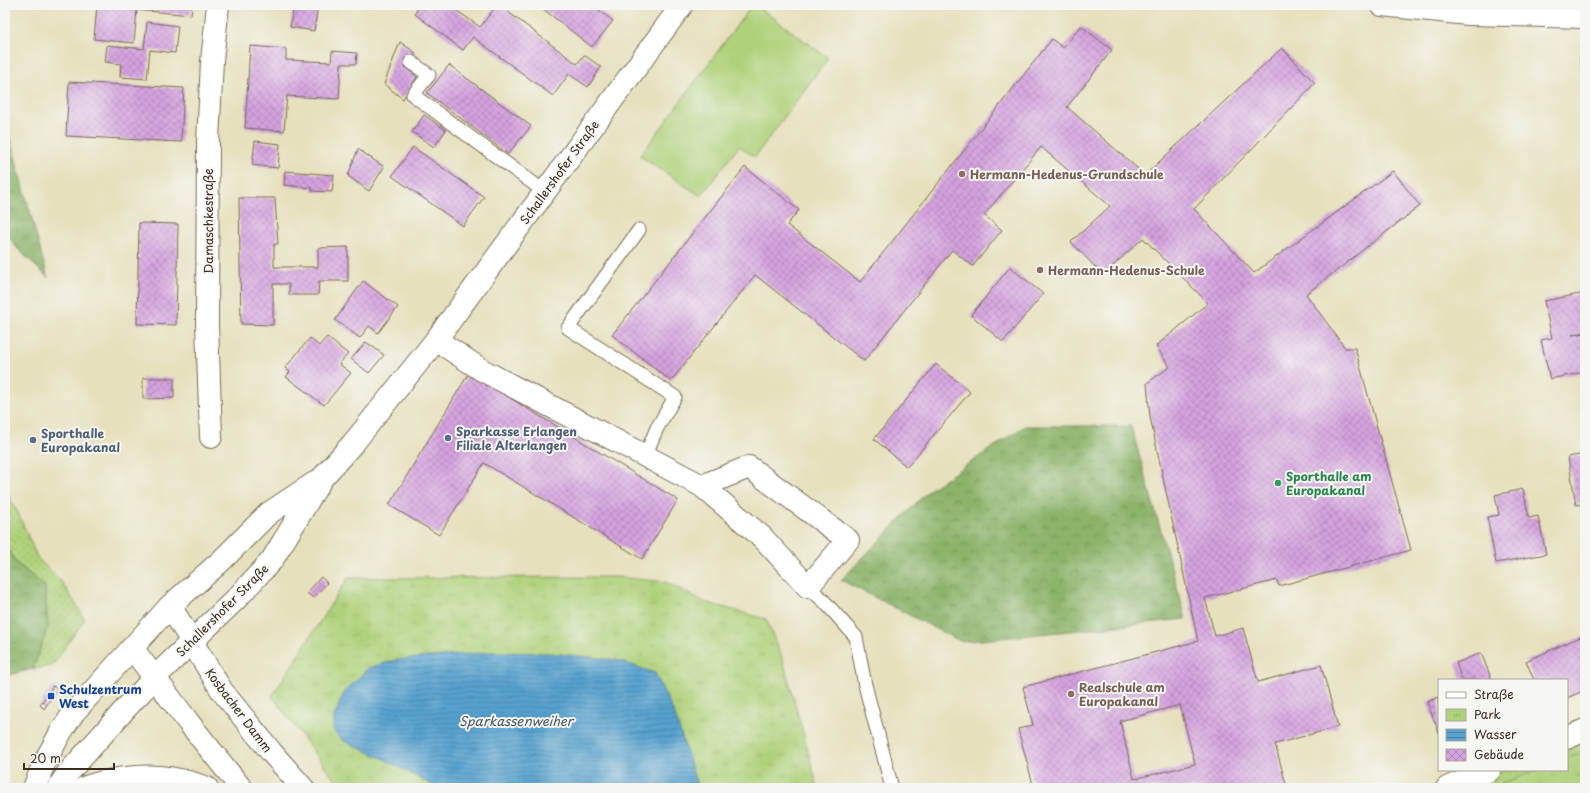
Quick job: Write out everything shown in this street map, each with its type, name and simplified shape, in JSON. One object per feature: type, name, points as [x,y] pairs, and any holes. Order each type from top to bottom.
[{"type":"street","name":"Damaschkestraße","points":[[211,437],[207,325],[208,141],[212,61],[218,5]]},
{"type":"street","name":"Schallershofer Straße","points":[[58,788],[68,773],[155,677],[236,599],[272,560],[322,478],[355,441],[436,340],[682,5]]},
{"type":"street","points":[[1382,5],[1468,14],[1585,17]]},
{"type":"street","points":[[436,340],[482,370],[702,486],[762,537],[808,587],[848,540],[749,467],[702,486]]},
{"type":"street","name":"Schallershofer Straße","points":[[34,788],[45,762],[61,732],[74,712],[170,606],[206,575],[269,513],[322,478]]},
{"type":"street","name":"Kosbacher Damm","points":[[170,606],[222,691],[303,788]]},
{"type":"street","points":[[132,648],[241,788]]},
{"type":"street","points":[[1568,738],[1585,730]]},
{"type":"street","points":[[1447,788],[1488,771]]},
{"type":"street","points":[[84,788],[130,777],[148,776],[165,776],[207,788]]},
{"type":"lane","points":[[411,62],[429,75],[413,95],[545,192]]},
{"type":"lane","points":[[639,230],[568,328],[675,397],[657,428],[645,456]]},
{"type":"lane","points":[[808,587],[824,601],[856,637],[865,685],[892,788]]},
{"type":"green space","points":[[752,5],[756,5],[828,58],[755,157],[739,146],[701,196],[640,156]]},
{"type":"green space","points":[[5,120],[48,278],[17,248],[5,231]]},
{"type":"green space","points":[[1025,426],[1131,426],[1186,619],[962,642],[841,580],[929,490]]},
{"type":"green space","points":[[5,489],[18,513],[38,559],[61,581],[85,619],[52,666],[33,669],[48,627],[45,586],[16,563],[5,543]]},
{"type":"green space","points":[[5,543],[16,563],[45,586],[48,627],[33,669],[5,676]]},
{"type":"green space","points":[[617,577],[666,582],[704,602],[766,619],[783,660],[818,788],[341,788],[272,696],[348,578]]},
{"type":"green space","points":[[1585,730],[1585,775],[1559,788],[1447,788],[1488,771],[1568,771],[1568,738]]},
{"type":"green space","points":[[1585,750],[1585,788],[1492,788],[1534,771],[1568,771],[1568,758]]},
{"type":"water","name":"Sparkassenweiher","points":[[492,652],[551,653],[617,660],[655,673],[675,715],[698,788],[437,788],[384,759],[342,740],[333,731],[334,717],[343,694],[368,668],[395,660]]},
{"type":"building","points":[[97,5],[192,5],[191,15],[137,10],[134,43],[94,39]]},
{"type":"building","points":[[294,5],[318,5],[314,31],[290,27]]},
{"type":"building","points":[[419,5],[449,5],[480,27],[497,5],[499,5],[577,64],[584,55],[601,67],[588,87],[569,74],[553,96],[473,37],[463,50],[415,14]]},
{"type":"building","points":[[538,5],[593,5],[613,21],[592,47]]},
{"type":"building","points":[[147,22],[178,26],[175,53],[150,50],[147,79],[120,77],[121,64],[105,62],[107,45],[144,49]]},
{"type":"building","points":[[1081,26],[1112,50],[1067,107],[1145,175],[1282,48],[1315,83],[1194,209],[1254,273],[1393,171],[1420,206],[1306,294],[1345,348],[1355,348],[1411,550],[1279,586],[1277,580],[1205,598],[1215,636],[1243,628],[1258,682],[1321,665],[1338,727],[1275,744],[1287,788],[1034,788],[1018,729],[1033,725],[1023,687],[1198,641],[1150,417],[1147,383],[1170,367],[1156,346],[1208,303],[1143,238],[1103,275],[1071,242],[1110,206],[1041,147],[984,215],[1002,230],[973,266],[952,250],[864,361],[755,275],[671,381],[612,335],[745,167],[799,210],[787,225],[860,282],[1052,39],[1063,48]],"holes":[[[1180,705],[1195,764],[1134,779],[1120,721]]]},
{"type":"building","points":[[400,42],[416,53],[405,67],[417,77],[403,99],[384,84]]},
{"type":"building","points":[[250,46],[286,49],[286,60],[331,62],[332,51],[357,53],[356,64],[341,64],[339,99],[287,96],[284,131],[245,128]]},
{"type":"building","points":[[1585,55],[1585,81],[1584,81],[1580,56]]},
{"type":"building","points":[[449,65],[531,126],[508,154],[427,93]]},
{"type":"building","points":[[69,82],[184,88],[181,142],[66,136]]},
{"type":"building","points":[[424,115],[446,130],[434,147],[412,132]]},
{"type":"building","points":[[255,141],[280,144],[278,168],[252,165]]},
{"type":"building","points":[[413,147],[484,197],[463,226],[392,176]]},
{"type":"building","points":[[358,149],[384,167],[369,191],[348,176]]},
{"type":"building","points":[[285,171],[334,175],[332,192],[312,191],[312,188],[284,185]]},
{"type":"building","points":[[239,198],[275,198],[278,244],[274,244],[274,267],[318,267],[318,248],[348,247],[348,281],[319,281],[318,295],[289,295],[289,284],[273,284],[273,325],[241,324]]},
{"type":"building","points":[[139,223],[178,224],[176,325],[137,324]]},
{"type":"building","points":[[1010,267],[1043,294],[1003,342],[971,315]]},
{"type":"building","points":[[363,281],[398,307],[378,333],[369,326],[360,338],[335,320]]},
{"type":"building","points":[[1585,293],[1585,332],[1572,335],[1585,333],[1585,372],[1550,379],[1541,340],[1552,338],[1544,301]]},
{"type":"building","points":[[327,337],[348,354],[339,364],[351,373],[324,405],[286,377],[290,372],[285,368],[310,338],[319,346]]},
{"type":"building","points":[[366,342],[384,355],[369,373],[351,359]]},
{"type":"building","points":[[936,364],[970,392],[907,467],[874,439]]},
{"type":"building","points":[[469,373],[678,500],[642,559],[484,463],[439,535],[389,505]]},
{"type":"building","points":[[143,378],[174,378],[174,398],[143,399]]},
{"type":"building","points":[[1585,454],[1585,504],[1576,505],[1568,457]]},
{"type":"building","points":[[1523,489],[1529,518],[1538,516],[1546,554],[1496,563],[1487,517],[1499,515],[1495,495]]},
{"type":"building","points":[[321,577],[327,583],[313,598],[307,593]]},
{"type":"building","points":[[1585,635],[1585,690],[1568,698],[1568,679],[1534,679],[1526,661]]},
{"type":"building","points":[[1481,653],[1492,679],[1462,679],[1456,663]]},
{"type":"building","points":[[53,686],[57,689],[44,709],[40,705]]},
{"type":"building","points":[[1438,697],[1438,730],[1427,702]]},
{"type":"place","name":"Hermann-Hedenus-Grundschule","points":[[962,174]]},
{"type":"place","name":"Hermann-Hedenus-Schule","points":[[1040,270]]},
{"type":"place","name":"Sparkasse Erlangen Filiale Alterlangen","points":[[448,438]]},
{"type":"place","name":"Sporthalle Europakanal","points":[[33,440]]},
{"type":"place","name":"Sporthalle am Europakanal","points":[[1278,483]]},
{"type":"place","name":"Realschule am Europakanal","points":[[1071,694]]},
{"type":"place","name":"Schulzentrum West","points":[[51,696]]}]
